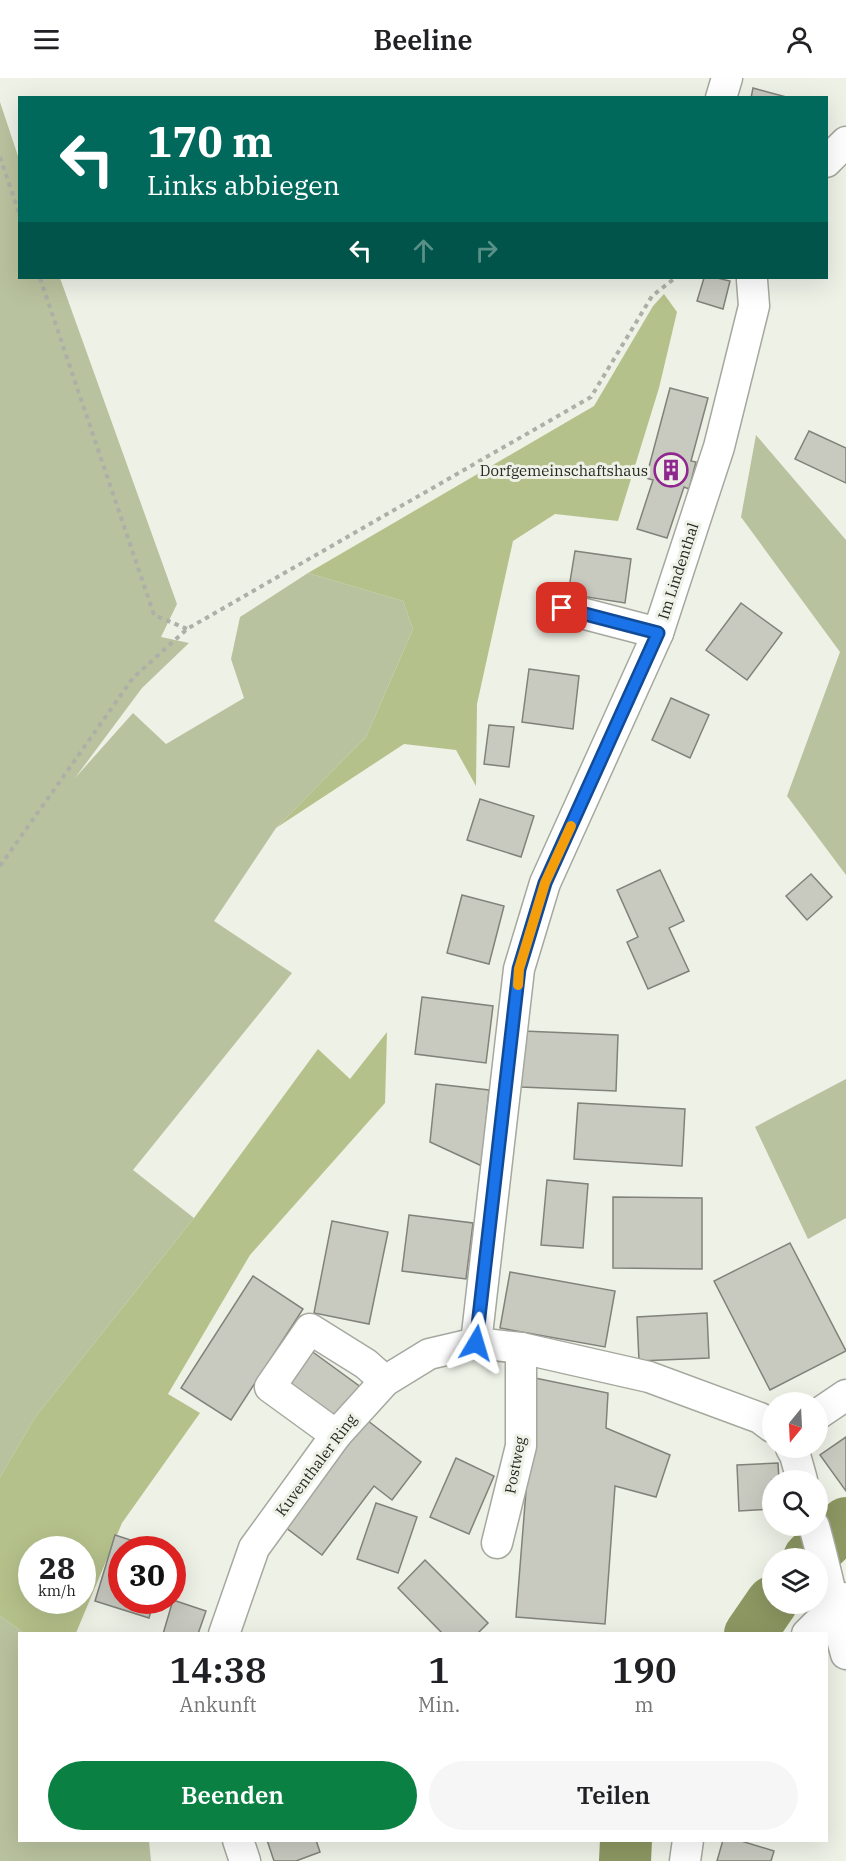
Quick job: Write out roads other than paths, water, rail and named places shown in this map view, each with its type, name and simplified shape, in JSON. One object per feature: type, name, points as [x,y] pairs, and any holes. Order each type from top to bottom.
[{"type":"street","points":[[722,96],[727,78]]},
{"type":"street","points":[[828,160],[846,142]]},
{"type":"street","name":"Im Lindenthal","points":[[476,1343],[519,969],[545,883],[658,633],[719,447],[754,306],[752,279]]},
{"type":"street","points":[[562,608],[658,633]]},
{"type":"street","points":[[336,1435],[270,1387],[310,1329],[366,1364],[385,1381]]},
{"type":"street","name":"Kuventhaler Ring","points":[[225,1632],[254,1548],[336,1435],[385,1381],[429,1354],[476,1343],[521,1348],[649,1377],[762,1420]]},
{"type":"street","name":"Postweg","points":[[497,1543],[521,1446],[521,1348]]},
{"type":"street","points":[[828,1407],[846,1395]]},
{"type":"street","points":[[817,1536],[839,1603],[846,1654]]},
{"type":"street","points":[[809,1632],[839,1603]]},
{"type":"street","points":[[239,1842],[246,1861]]},
{"type":"street","points":[[685,1861],[688,1842]]},
{"type":"waterway","points":[[820,1548],[846,1523]]},
{"type":"waterway","points":[[751,1632],[764,1614]]},
{"type":"waterway","points":[[625,1861],[626,1842]]},
{"type":"place","name":"Dorfgemeinschaftshaus","points":[[671,470]]}]
